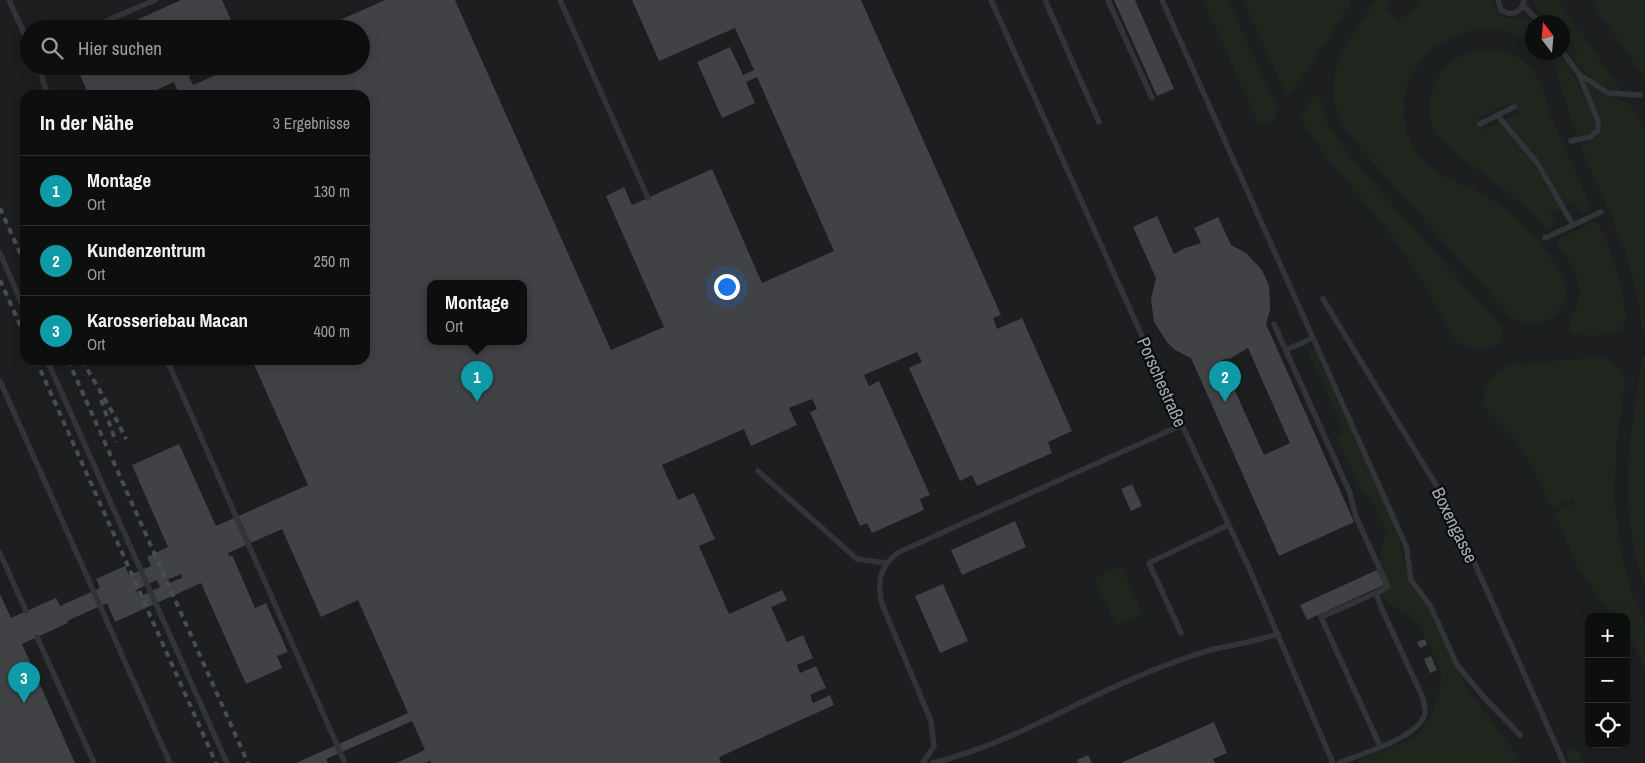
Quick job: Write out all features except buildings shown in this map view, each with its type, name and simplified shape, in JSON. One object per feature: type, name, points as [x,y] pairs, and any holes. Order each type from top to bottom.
[{"type":"lane","points":[[9,0],[20,24]]},
{"type":"lane","points":[[109,20],[155,0]]},
{"type":"lane","points":[[560,0],[648,198]]},
{"type":"lane","name":"Porschestraße","points":[[991,0],[1278,634],[1334,763]]},
{"type":"lane","points":[[1046,0],[1099,122]]},
{"type":"lane","points":[[1108,0],[1152,98]]},
{"type":"lane","points":[[1162,0],[1406,546],[1410,580],[1432,607],[1457,665],[1482,695],[1520,734]]},
{"type":"lane","points":[[1498,0],[1502,10],[1510,14],[1518,12],[1523,3],[1533,15]]},
{"type":"lane","points":[[1569,60],[1579,74],[1598,120],[1598,130],[1590,137],[1571,142]]},
{"type":"lane","points":[[1579,74],[1608,93],[1640,95]]},
{"type":"lane","points":[[42,75],[47,90]]},
{"type":"lane","points":[[1480,124],[1514,107]]},
{"type":"lane","points":[[1498,116],[1538,164],[1573,225]]},
{"type":"lane","points":[[1545,238],[1601,212]]},
{"type":"lane","points":[[0,253],[20,299]]},
{"type":"lane","name":"Boxengasse","points":[[1323,299],[1450,508],[1564,763]]},
{"type":"lane","points":[[1274,324],[1350,493],[1356,518],[1388,587],[1321,617],[1380,746]]},
{"type":"lane","points":[[1286,350],[1313,338]]},
{"type":"lane","points":[[49,365],[227,763]]},
{"type":"lane","points":[[169,365],[345,763]]},
{"type":"lane","points":[[0,381],[170,763]]},
{"type":"lane","points":[[923,763],[934,746],[931,721],[882,604],[879,590],[881,574],[886,563],[897,553],[1182,425]]},
{"type":"lane","points":[[758,471],[857,559],[886,563]]},
{"type":"lane","points":[[1181,633],[1149,563],[1228,525]]},
{"type":"lane","points":[[0,553],[26,611]]},
{"type":"lane","points":[[1339,763],[1408,734],[1420,724],[1425,713],[1422,698],[1376,593]]},
{"type":"lane","points":[[933,763],[963,756],[990,746],[1123,683],[1171,663],[1213,650],[1265,639],[1278,634]]},
{"type":"lane","points":[[38,637],[94,763]]},
{"type":"shaded area","points":[[0,0],[1645,0],[1645,763],[0,763]]},
{"type":"shaded area","points":[[1203,0],[1228,0],[1277,108],[1276,120],[1274,122],[1267,124],[1258,122]]},
{"type":"shaded area","points":[[1243,0],[1351,0],[1302,78],[1287,97]]},
{"type":"shaded area","points":[[1376,0],[1390,0],[1386,11],[1399,21],[1418,3],[1415,0],[1493,0],[1496,10],[1505,18],[1525,18],[1525,39],[1506,31],[1480,30],[1456,36],[1434,49],[1417,67],[1406,91],[1404,117],[1412,145],[1425,163],[1442,175],[1499,204],[1530,232],[1549,254],[1559,271],[1566,290],[1558,313],[1546,322],[1531,324],[1510,316],[1370,159],[1343,125],[1335,102],[1336,70],[1341,55],[1357,27]]},
{"type":"shaded area","points":[[1533,0],[1558,0],[1568,15],[1543,15]]},
{"type":"shaded area","points":[[1590,0],[1645,0],[1645,80],[1641,73]]},
{"type":"shaded area","points":[[1570,17],[1621,90],[1614,91],[1597,82],[1570,54]]},
{"type":"shaded area","points":[[1486,49],[1503,51],[1513,55],[1528,65],[1538,78],[1551,116],[1591,207],[1590,210],[1581,214],[1576,202],[1565,206],[1504,120],[1519,112],[1510,103],[1478,119],[1483,130],[1500,122],[1537,168],[1561,209],[1550,213],[1556,225],[1546,229],[1512,196],[1441,140],[1434,129],[1430,117],[1430,102],[1435,84],[1443,70],[1455,59]]},
{"type":"shaded area","points":[[1550,60],[1563,60],[1576,80],[1592,114],[1594,130],[1590,133],[1576,134],[1554,65]]},
{"type":"shaded area","points":[[1587,83],[1607,95],[1630,104],[1645,129],[1645,336],[1641,325],[1639,305],[1631,269],[1624,248],[1581,149],[1585,143],[1596,137],[1600,132],[1601,126],[1598,112],[1585,86]]},
{"type":"shaded area","points":[[1315,95],[1320,95],[1327,123],[1361,170],[1500,325],[1502,334],[1500,341],[1495,345],[1488,348],[1469,347],[1452,337],[1425,286],[1405,254],[1372,211],[1324,156],[1322,150],[1300,118],[1298,118]]},
{"type":"shaded area","points":[[1595,221],[1598,222],[1618,276],[1625,310],[1625,322],[1621,329],[1608,334],[1573,334],[1569,326],[1571,317],[1578,304],[1579,283],[1574,268],[1557,243],[1558,239]]},
{"type":"shaded area","points":[[1307,349],[1315,351],[1398,534],[1411,587],[1430,611],[1455,666],[1472,695],[1513,750],[1519,763],[1358,763],[1357,761],[1393,747],[1420,731],[1434,708],[1441,681],[1441,673],[1417,622],[1389,603],[1382,593],[1379,585],[1378,569],[1384,542],[1383,523],[1371,499],[1361,490],[1336,436],[1344,432]]},
{"type":"shaded area","points":[[1645,356],[1645,587],[1633,544],[1628,485],[1630,442],[1641,359]]},
{"type":"shaded area","points":[[1602,357],[1619,368],[1626,381],[1617,440],[1614,499],[1622,557],[1629,585],[1645,626],[1645,666],[1630,640],[1630,613],[1611,613],[1579,570],[1554,513],[1574,505],[1575,499],[1571,498],[1552,509],[1536,475],[1516,441],[1485,407],[1484,392],[1490,379],[1501,369],[1516,364]]},
{"type":"shaded area","points":[[1121,566],[1143,614],[1116,626],[1094,578]]},
{"type":"shaded area","points":[[1577,748],[1584,763],[1570,763],[1566,752]]},
{"type":"railway","points":[[0,208],[20,253]]},
{"type":"railway","points":[[0,280],[20,325]]},
{"type":"railway","points":[[38,365],[216,763]]},
{"type":"railway","points":[[70,365],[248,763]]},
{"type":"railway","points":[[85,365],[126,439]]},
{"type":"railway","points":[[101,400],[116,442]]},
{"type":"place","name":"Montage","points":[[477,402]]},
{"type":"place","name":"Kundenzentrum","points":[[1225,402]]},
{"type":"place","name":"Karosseriebau Macan","points":[[24,703]]}]
